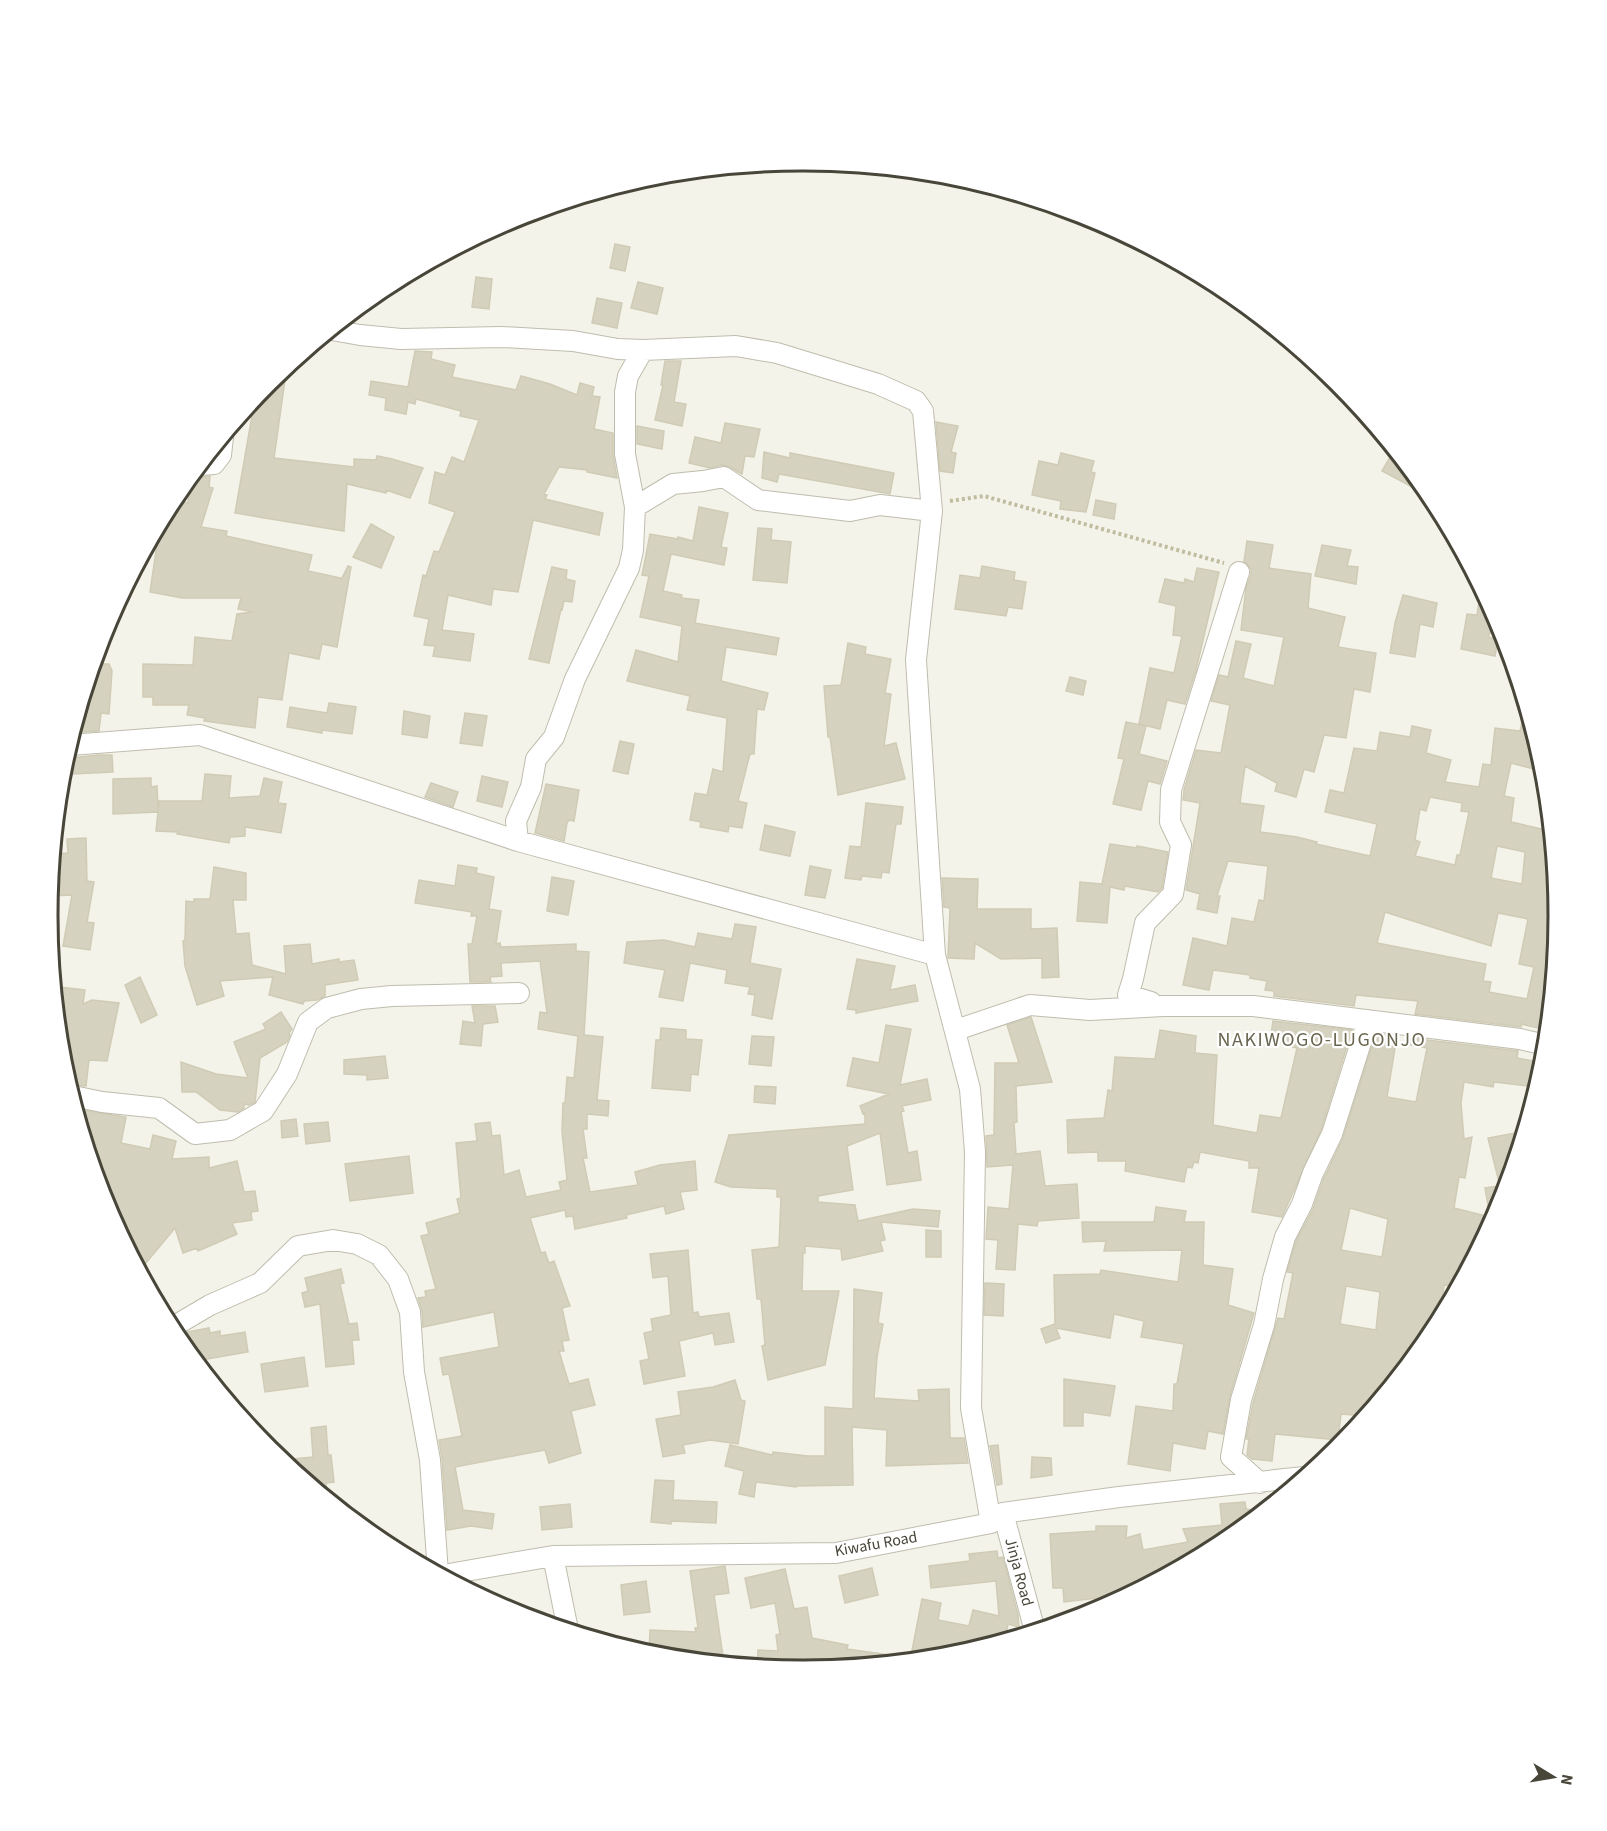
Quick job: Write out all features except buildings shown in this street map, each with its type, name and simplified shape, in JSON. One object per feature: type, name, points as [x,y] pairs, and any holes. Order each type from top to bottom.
[{"type":"street","name":"Jinja Road","points":[[341,332],[401,339],[502,337],[643,350],[736,346],[767,351],[878,384],[916,401],[923,411],[932,512],[916,660],[935,955],[970,1089],[975,1152],[971,1408],[997,1518],[1033,1624]]},
{"type":"street","points":[[518,841],[516,821],[531,787],[536,759],[554,737],[575,679],[630,568],[633,550],[634,507],[625,454],[625,392],[628,376],[643,350]]},
{"type":"street","points":[[210,464],[213,464],[221,451]]},
{"type":"street","points":[[634,507],[673,484],[703,482],[724,477],[758,500],[850,511],[880,505],[932,512]]},
{"type":"street","points":[[1163,1006],[1128,995],[1145,923],[1173,894],[1181,845],[1170,822],[1171,790],[1239,572]]},
{"type":"street","points":[[79,744],[200,735],[518,841],[935,955]]},
{"type":"street","points":[[82,1098],[159,1108],[195,1134],[230,1130],[262,1111],[287,1074],[308,1022],[327,1008],[361,999],[392,996],[519,993]]},
{"type":"street","points":[[956,1030],[1030,1005],[1090,1010],[1163,1006],[1253,1006],[1537,1043]]},
{"type":"street","points":[[1260,1482],[1231,1457],[1241,1400],[1264,1325],[1273,1279],[1285,1237],[1332,1134],[1368,1020]]},
{"type":"street","points":[[180,1323],[210,1305],[260,1283],[298,1246],[333,1240],[357,1244],[379,1256],[398,1279],[410,1312],[414,1372],[430,1460],[437,1564]]},
{"type":"street","name":"Kiwafu Road","points":[[454,1573],[553,1556],[836,1553],[997,1518],[1119,1497],[1292,1478]]},
{"type":"street","points":[[553,1556],[565,1621]]},
{"type":"path","points":[[932,512],[941,503],[984,496],[1226,563],[1239,572]]},
{"type":"district","name":"NAKIWOGO-LUGONJO","points":[[1322,1040]]}]
